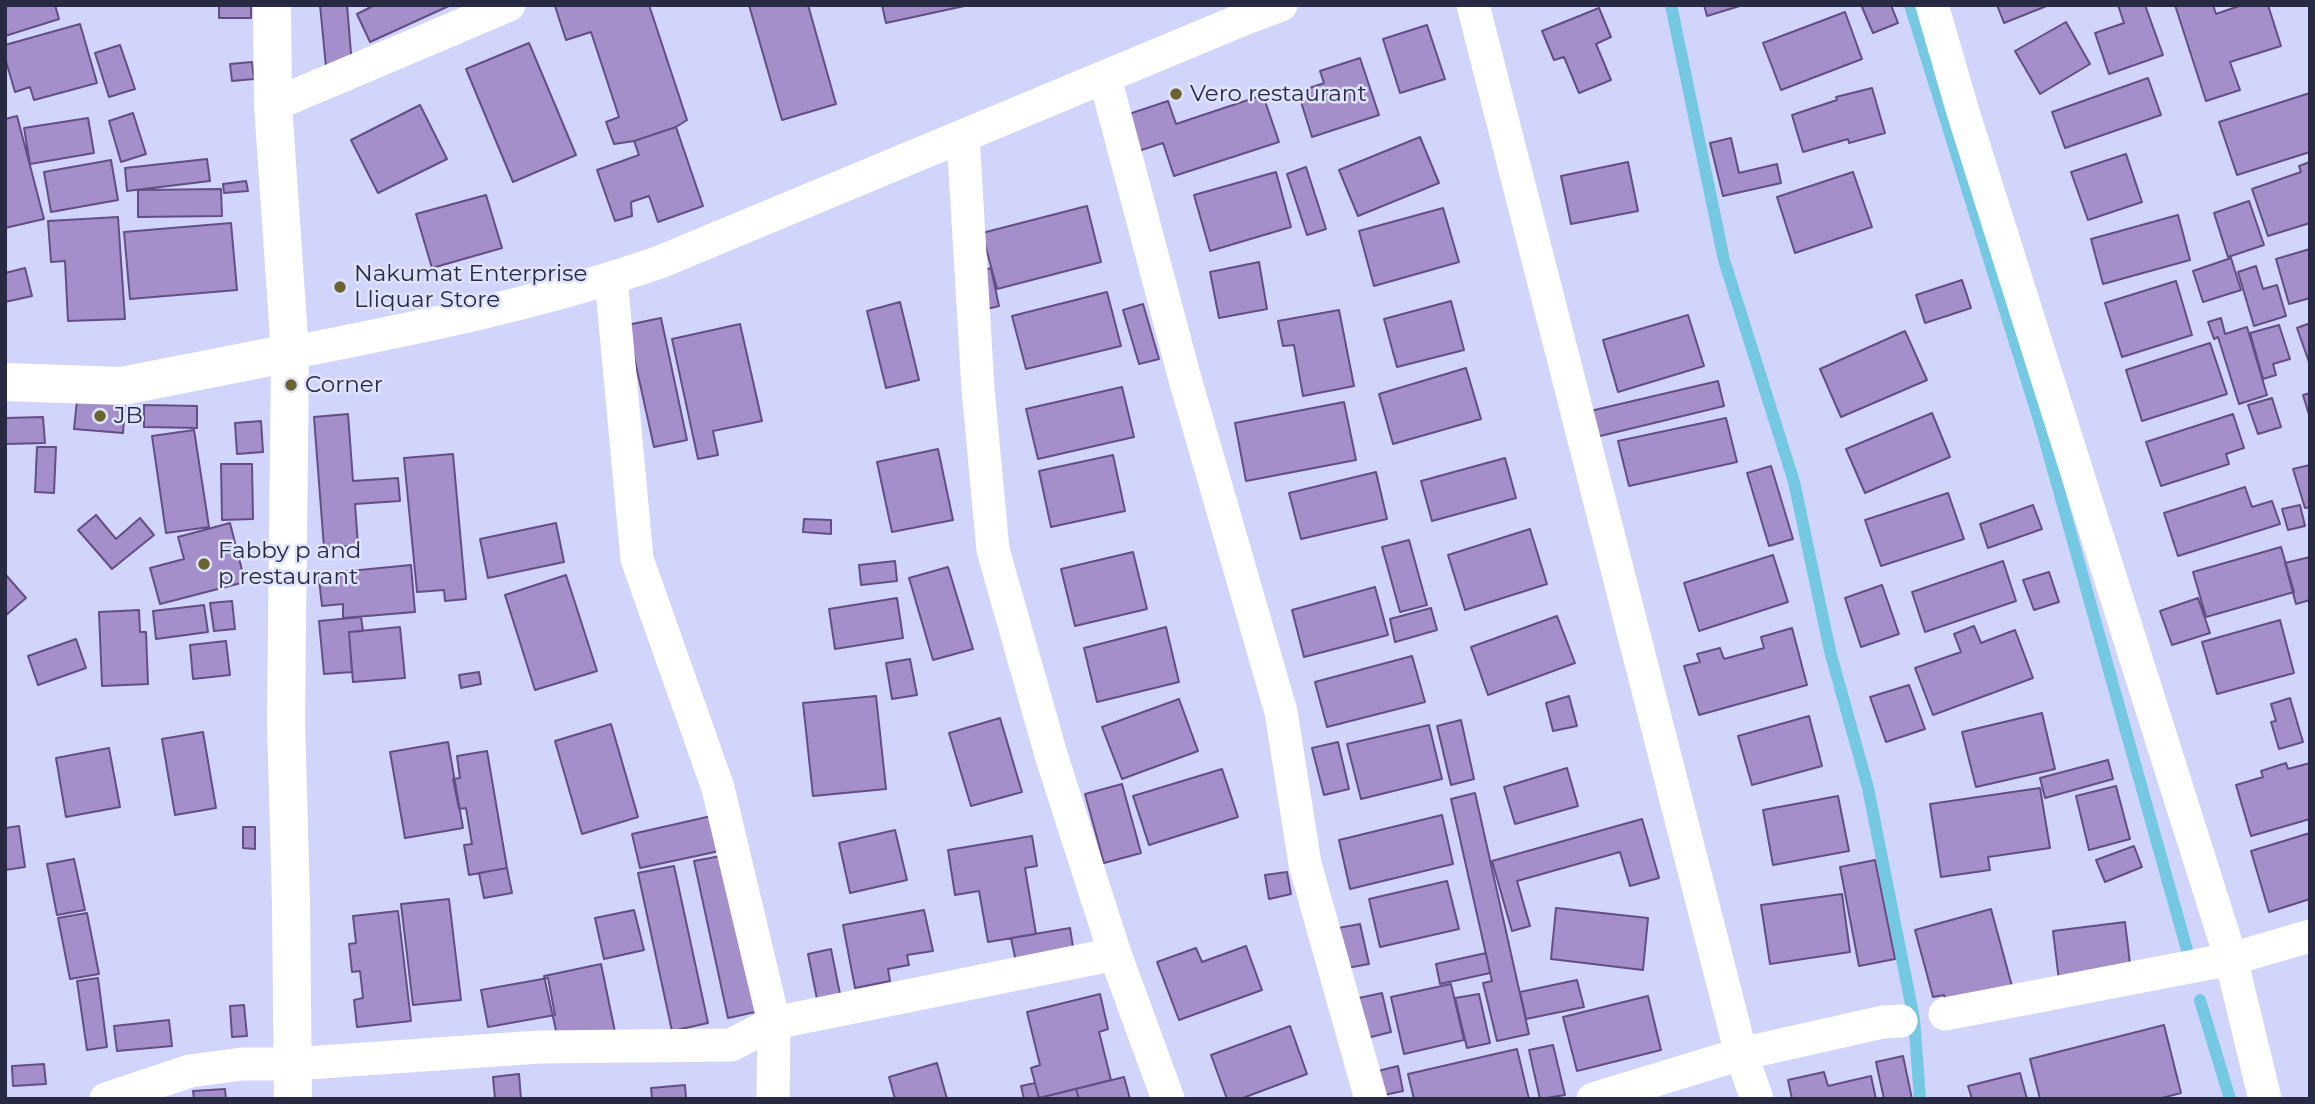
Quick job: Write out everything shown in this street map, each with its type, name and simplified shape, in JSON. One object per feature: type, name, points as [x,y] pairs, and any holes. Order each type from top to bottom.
[{"type":"street","points":[[272,5],[273,106],[290,353],[286,721],[292,1081]]},
{"type":"street","points":[[273,106],[509,5]]},
{"type":"street","points":[[5,382],[122,386],[476,316],[611,279],[660,262],[1105,78],[1243,11],[1281,5]]},
{"type":"street","points":[[1473,5],[1741,1054],[1757,1099]]},
{"type":"street","points":[[1932,5],[1963,112],[2231,959],[2265,1099]]},
{"type":"street","points":[[1105,78],[1185,379],[1281,712],[1305,864],[1371,1099]]},
{"type":"street","points":[[963,136],[978,388],[993,550],[1052,758],[1115,954],[1168,1099]]},
{"type":"street","points":[[611,279],[637,559],[718,788],[774,1023],[773,1099]]},
{"type":"street","points":[[1945,1014],[2231,959],[2310,936]]},
{"type":"street","points":[[106,1099],[190,1071],[242,1064],[292,1081],[539,1047],[731,1045],[774,1023],[1115,954]]},
{"type":"street","points":[[1593,1099],[1741,1054],[1901,1021]]},
{"type":"building","points":[[55,5],[59,19],[5,36],[5,7]]},
{"type":"building","points":[[219,5],[251,5],[251,18],[219,18]]},
{"type":"building","points":[[320,5],[347,5],[352,65],[326,67]]},
{"type":"building","points":[[375,5],[451,5],[370,42],[357,14]]},
{"type":"building","points":[[649,5],[687,120],[676,127],[634,141],[614,144],[606,122],[619,117],[591,32],[566,40],[555,6]]},
{"type":"building","points":[[749,5],[808,5],[836,104],[782,120]]},
{"type":"building","points":[[882,5],[969,5],[886,23]]},
{"type":"building","points":[[1704,5],[1743,5],[1707,16]]},
{"type":"building","points":[[1891,5],[1898,23],[1873,33],[1862,7]]},
{"type":"building","points":[[1997,5],[2049,5],[2004,23]]},
{"type":"building","points":[[2118,5],[2145,5],[2163,55],[2109,74],[2095,33],[2124,23]]},
{"type":"building","points":[[2175,5],[2213,5],[2216,14],[2242,5],[2268,5],[2281,46],[2230,62],[2240,90],[2206,101]]},
{"type":"building","points":[[1599,8],[1611,37],[1596,44],[1611,80],[1579,93],[1564,57],[1554,60],[1542,31]]},
{"type":"building","points":[[1845,12],[1862,59],[1781,90],[1763,43]]},
{"type":"building","points":[[2066,22],[2090,64],[2040,94],[2015,51]]},
{"type":"building","points":[[80,24],[97,83],[34,100],[30,87],[15,92],[5,58],[5,45]]},
{"type":"building","points":[[1427,25],[1445,79],[1400,93],[1383,39]]},
{"type":"building","points":[[529,43],[576,155],[513,182],[466,69]]},
{"type":"building","points":[[120,45],[135,89],[109,97],[95,53]]},
{"type":"building","points":[[1360,58],[1379,115],[1312,137],[1298,92],[1324,83],[1320,71]]},
{"type":"building","points":[[252,62],[254,79],[232,81],[230,64]]},
{"type":"building","points":[[2148,78],[2161,115],[2065,148],[2052,112]]},
{"type":"building","points":[[1872,88],[1885,133],[1849,143],[1848,139],[1803,152],[1792,115],[1837,100],[1836,97]]},
{"type":"building","points":[[2310,93],[2310,152],[2237,175],[2219,122]]},
{"type":"building","points":[[1263,95],[1279,142],[1174,176],[1163,143],[1120,157],[1108,121],[1168,101],[1176,124]]},
{"type":"building","points":[[420,105],[447,159],[378,193],[351,140]]},
{"type":"building","points":[[133,113],[146,154],[121,162],[109,121]]},
{"type":"building","points":[[17,116],[44,219],[5,228],[5,119]]},
{"type":"building","points":[[88,118],[94,153],[30,164],[24,128]]},
{"type":"building","points":[[676,127],[703,206],[658,222],[649,196],[631,202],[632,216],[615,221],[597,170],[639,155],[634,141]]},
{"type":"building","points":[[1420,137],[1439,183],[1358,216],[1339,170]]},
{"type":"building","points":[[1731,138],[1739,173],[1777,164],[1781,183],[1723,196],[1710,143]]},
{"type":"building","points":[[2126,154],[2142,202],[2088,220],[2071,172]]},
{"type":"building","points":[[207,159],[210,181],[127,191],[125,168]]},
{"type":"building","points":[[111,160],[118,200],[51,212],[44,172]]},
{"type":"building","points":[[1628,162],[1638,211],[1571,224],[1561,176]]},
{"type":"building","points":[[2310,162],[2310,223],[2268,236],[2252,189],[2301,172],[2299,166]]},
{"type":"building","points":[[1306,167],[1326,229],[1307,235],[1287,174]]},
{"type":"building","points":[[1276,172],[1291,227],[1210,251],[1194,195]]},
{"type":"building","points":[[1853,172],[1872,227],[1795,253],[1777,197]]},
{"type":"building","points":[[246,181],[248,191],[224,193],[223,184]]},
{"type":"building","points":[[221,189],[222,216],[138,217],[138,190]]},
{"type":"building","points":[[486,195],[502,248],[432,268],[416,214]]},
{"type":"building","points":[[2249,201],[2264,245],[2228,257],[2214,213]]},
{"type":"building","points":[[1087,206],[1101,262],[997,289],[982,233]]},
{"type":"building","points":[[1443,208],[1459,262],[1374,286],[1359,231]]},
{"type":"building","points":[[2178,215],[2190,260],[2103,284],[2091,239]]},
{"type":"building","points":[[118,217],[125,319],[68,321],[65,261],[51,262],[48,221]]},
{"type":"building","points":[[231,223],[237,290],[130,299],[124,232]]},
{"type":"building","points":[[2310,249],[2310,298],[2289,304],[2276,259]]},
{"type":"building","points":[[2231,258],[2241,290],[2203,302],[2193,271]]},
{"type":"building","points":[[1259,262],[1267,309],[1219,318],[1210,272]]},
{"type":"building","points":[[2256,266],[2263,289],[2277,285],[2286,316],[2254,326],[2238,272]]},
{"type":"building","points":[[25,268],[32,296],[5,302],[5,273]]},
{"type":"building","points":[[991,268],[999,306],[983,310],[974,272]]},
{"type":"building","points":[[1962,280],[1971,308],[1925,323],[1916,295]]},
{"type":"building","points":[[2176,281],[2192,335],[2122,357],[2105,303]]},
{"type":"building","points":[[1107,292],[1121,346],[1026,369],[1012,316]]},
{"type":"building","points":[[1451,301],[1464,350],[1397,367],[1384,319]]},
{"type":"building","points":[[900,302],[919,380],[886,388],[867,311]]},
{"type":"building","points":[[1143,304],[1159,359],[1139,364],[1123,310]]},
{"type":"building","points":[[1339,310],[1354,386],[1303,396],[1294,345],[1283,346],[1278,321]]},
{"type":"building","points":[[1688,315],[1704,366],[1618,392],[1603,340]]},
{"type":"building","points":[[661,318],[687,440],[654,447],[627,325]]},
{"type":"building","points":[[2221,318],[2225,334],[2247,327],[2267,395],[2239,404],[2218,337],[2214,339],[2208,322]]},
{"type":"building","points":[[2310,323],[2310,365],[2297,328]]},
{"type":"building","points":[[740,324],[762,421],[713,431],[718,455],[698,459],[672,339]]},
{"type":"building","points":[[2279,325],[2290,359],[2273,364],[2276,375],[2263,379],[2250,333]]},
{"type":"building","points":[[1905,331],[1927,380],[1841,417],[1820,369]]},
{"type":"building","points":[[2210,343],[2227,394],[2142,421],[2126,370]]},
{"type":"building","points":[[1466,368],[1481,419],[1393,444],[1379,394]]},
{"type":"building","points":[[1718,381],[1724,406],[1592,438],[1586,412]]},
{"type":"building","points":[[1122,387],[1134,437],[1038,459],[1026,409]]},
{"type":"building","points":[[2310,393],[2310,418],[2303,395]]},
{"type":"building","points":[[2272,398],[2281,427],[2258,434],[2248,405]]},
{"type":"building","name":"JB","points":[[77,400],[125,404],[123,433],[74,429]]},
{"type":"building","points":[[1344,402],[1356,460],[1246,481],[1235,423]]},
{"type":"building","points":[[144,405],[197,406],[197,428],[144,427]]},
{"type":"building","points":[[1932,413],[1950,457],[1865,493],[1846,449]]},
{"type":"building","points":[[348,414],[353,481],[398,478],[400,501],[355,504],[358,545],[324,548],[314,417]]},
{"type":"building","points":[[2233,414],[2244,448],[2226,454],[2229,464],[2161,486],[2146,442]]},
{"type":"building","points":[[43,417],[45,443],[6,444],[5,418]]},
{"type":"building","points":[[1726,418],[1737,462],[1629,486],[1618,441]]},
{"type":"building","points":[[261,421],[263,452],[237,454],[235,423]]},
{"type":"building","points":[[194,430],[209,527],[166,533],[152,436]]},
{"type":"building","points":[[37,447],[56,447],[54,493],[35,492]]},
{"type":"building","points":[[938,449],[953,520],[892,532],[877,462]]},
{"type":"building","points":[[453,454],[466,599],[445,601],[444,590],[417,592],[404,458]]},
{"type":"building","points":[[1113,455],[1125,511],[1051,527],[1039,471]]},
{"type":"building","points":[[1505,458],[1516,498],[1432,521],[1421,481]]},
{"type":"building","points":[[221,464],[252,464],[253,519],[222,520]]},
{"type":"building","points":[[2310,465],[2310,507],[2305,508],[2293,469]]},
{"type":"building","points":[[1771,466],[1793,539],[1769,546],[1747,473]]},
{"type":"building","points":[[1376,472],[1387,519],[1301,539],[1289,493]]},
{"type":"building","points":[[2245,487],[2252,507],[2272,501],[2280,524],[2178,556],[2164,513]]},
{"type":"building","points":[[1948,493],[1964,539],[1881,566],[1865,520]]},
{"type":"building","points":[[2033,505],[2042,529],[1988,548],[1980,524]]},
{"type":"building","points":[[2300,505],[2305,526],[2288,530],[2282,509]]},
{"type":"building","points":[[96,515],[116,539],[140,518],[154,535],[112,569],[78,530]]},
{"type":"building","points":[[804,519],[831,520],[831,534],[803,532]]},
{"type":"building","name":"Fabby p and p restaurant","points":[[230,523],[245,582],[160,604],[150,568],[184,559],[178,537]]},
{"type":"building","points":[[556,523],[564,562],[488,578],[480,539]]},
{"type":"building","points":[[1530,529],[1547,584],[1465,610],[1448,555]]},
{"type":"building","points":[[1409,540],[1427,605],[1400,612],[1382,547]]},
{"type":"building","points":[[2281,547],[2294,592],[2206,617],[2193,572]]},
{"type":"building","points":[[1133,552],[1147,609],[1075,626],[1061,569]]},
{"type":"building","points":[[1773,555],[1788,602],[1699,631],[1684,583]]},
{"type":"building","points":[[2310,557],[2310,600],[2296,604],[2285,563]]},
{"type":"building","points":[[895,561],[897,581],[861,585],[859,565]]},
{"type":"building","points":[[2003,561],[2016,601],[1925,632],[1912,592]]},
{"type":"building","points":[[411,565],[415,612],[343,618],[343,604],[322,606],[319,579],[340,577],[339,572]]},
{"type":"building","points":[[948,567],[973,649],[933,660],[909,578]]},
{"type":"building","points":[[2049,572],[2059,602],[2034,610],[2023,580]]},
{"type":"building","points":[[5,574],[26,598],[5,616]]},
{"type":"building","points":[[566,575],[597,671],[535,690],[505,595]]},
{"type":"building","points":[[1882,585],[1899,634],[1861,647],[1845,598]]},
{"type":"building","points":[[1375,587],[1388,635],[1304,657],[1292,610]]},
{"type":"building","points":[[897,598],[903,638],[835,649],[829,609]]},
{"type":"building","points":[[2198,598],[2210,633],[2172,645],[2160,611]]},
{"type":"building","points":[[232,601],[235,629],[214,631],[210,603]]},
{"type":"building","points":[[204,605],[208,632],[156,639],[153,611]]},
{"type":"building","points":[[1431,608],[1437,630],[1395,642],[1390,619]]},
{"type":"building","points":[[139,610],[140,632],[146,632],[148,684],[102,686],[99,612]]},
{"type":"building","points":[[1557,616],[1575,663],[1488,695],[1471,647]]},
{"type":"building","points":[[361,617],[363,631],[349,632],[352,672],[324,674],[319,621]]},
{"type":"building","points":[[2280,620],[2294,673],[2217,694],[2202,642]]},
{"type":"building","points":[[1974,626],[1981,643],[2015,630],[2033,678],[1933,715],[1915,668],[1961,652],[1954,634]]},
{"type":"building","points":[[400,627],[405,678],[353,682],[349,632]]},
{"type":"building","points":[[1166,627],[1179,682],[1097,702],[1084,648]]},
{"type":"building","points":[[1792,628],[1807,685],[1699,715],[1684,666],[1700,662],[1697,654],[1720,648],[1724,659],[1764,648],[1761,637]]},
{"type":"building","points":[[76,639],[86,668],[38,685],[28,656]]},
{"type":"building","points":[[226,641],[230,675],[193,679],[190,645]]},
{"type":"building","points":[[1412,656],[1425,702],[1327,727],[1315,682]]},
{"type":"building","points":[[910,659],[917,695],[892,699],[886,663]]},
{"type":"building","points":[[479,672],[481,684],[461,688],[459,675]]},
{"type":"building","points":[[1909,685],[1925,729],[1886,742],[1870,697]]},
{"type":"building","points":[[876,696],[886,789],[813,796],[803,703]]},
{"type":"building","points":[[1569,696],[1577,726],[1553,731],[1546,703]]},
{"type":"building","points":[[2290,698],[2303,742],[2279,749],[2271,722],[2276,721],[2271,704]]},
{"type":"building","points":[[1179,699],[1198,751],[1122,779],[1102,727]]},
{"type":"building","points":[[2042,713],[2055,769],[1976,787],[1962,732]]},
{"type":"building","points":[[1809,716],[1822,766],[1752,785],[1738,736]]},
{"type":"building","points":[[1000,718],[1022,792],[971,806],[949,733]]},
{"type":"building","points":[[1461,720],[1474,779],[1451,785],[1437,726]]},
{"type":"building","points":[[611,724],[638,817],[582,834],[555,741]]},
{"type":"building","points":[[1429,725],[1442,779],[1361,799],[1347,744]]},
{"type":"building","points":[[203,732],[216,808],[175,815],[162,739]]},
{"type":"building","points":[[448,742],[463,828],[405,838],[390,752]]},
{"type":"building","points":[[1338,742],[1349,789],[1324,795],[1312,748]]},
{"type":"building","points":[[109,748],[120,807],[66,817],[56,758]]},
{"type":"building","points":[[487,751],[507,868],[469,875],[464,845],[472,844],[466,808],[459,809],[453,779],[460,778],[457,756]]},
{"type":"building","points":[[2108,760],[2113,779],[2045,798],[2040,778]]},
{"type":"building","points":[[2286,763],[2288,769],[2310,763],[2310,819],[2251,836],[2236,785],[2263,777],[2261,771]]},
{"type":"building","points":[[1567,768],[1578,806],[1515,824],[1504,787]]},
{"type":"building","points":[[1222,769],[1238,817],[1149,845],[1133,796]]},
{"type":"building","points":[[1122,784],[1141,853],[1104,863],[1085,794]]},
{"type":"building","points":[[2116,786],[2130,839],[2089,850],[2076,796]]},
{"type":"building","points":[[2040,788],[2050,848],[1988,857],[1990,870],[1941,877],[1930,804]]},
{"type":"building","points":[[1475,793],[1529,1034],[1497,1041],[1483,983],[1492,981],[1451,799]]},
{"type":"building","points":[[1838,796],[1849,851],[1773,865],[1763,810]]},
{"type":"building","points":[[716,815],[724,850],[640,868],[632,834]]},
{"type":"building","points":[[1442,815],[1453,864],[1350,889],[1339,840]]},
{"type":"building","points":[[1642,819],[1659,878],[1630,886],[1620,852],[1517,881],[1530,926],[1512,931],[1492,861]]},
{"type":"building","points":[[19,826],[25,867],[5,870],[5,828]]},
{"type":"building","points":[[243,827],[255,827],[255,849],[243,848]]},
{"type":"building","points":[[895,830],[907,880],[850,893],[839,843]]},
{"type":"building","points":[[2310,833],[2310,899],[2269,912],[2251,851]]},
{"type":"building","points":[[1032,836],[1037,866],[1025,868],[1036,934],[988,942],[979,891],[955,895],[948,850]]},
{"type":"building","points":[[2134,846],[2142,867],[2105,882],[2096,860]]},
{"type":"building","points":[[726,855],[760,1011],[728,1018],[694,861]]},
{"type":"building","points":[[74,859],[85,910],[57,915],[47,864]]},
{"type":"building","points":[[1875,860],[1895,959],[1859,966],[1840,867]]},
{"type":"building","points":[[674,866],[708,1023],[672,1031],[638,873]]},
{"type":"building","points":[[507,868],[512,893],[484,898],[479,873]]},
{"type":"building","points":[[1287,872],[1291,894],[1269,899],[1265,875]]},
{"type":"building","points":[[1447,881],[1459,929],[1380,947],[1369,899]]},
{"type":"building","points":[[1842,894],[1850,952],[1770,964],[1761,905]]},
{"type":"building","points":[[449,899],[461,1000],[413,1005],[401,904]]},
{"type":"building","points":[[1556,908],[1648,918],[1643,970],[1551,959]]},
{"type":"building","points":[[1991,909],[2013,990],[1945,999],[1944,995],[1933,997],[1915,930]]},
{"type":"building","points":[[634,910],[644,950],[604,959],[595,918]]},
{"type":"building","points":[[924,910],[933,951],[907,955],[909,965],[888,969],[890,981],[855,988],[843,925]]},
{"type":"building","points":[[398,911],[411,1021],[357,1027],[354,1000],[363,998],[360,971],[352,972],[349,944],[356,943],[353,916]]},
{"type":"building","points":[[87,913],[99,974],[70,979],[58,918]]},
{"type":"building","points":[[2125,922],[2131,972],[2059,981],[2053,931]]},
{"type":"building","points":[[1360,924],[1369,964],[1347,968],[1338,928]]},
{"type":"building","points":[[1070,928],[1074,953],[1016,962],[1011,938]]},
{"type":"building","points":[[1246,946],[1262,990],[1179,1020],[1157,962],[1196,948],[1202,962]]},
{"type":"building","points":[[831,949],[840,994],[817,999],[808,954]]},
{"type":"building","points":[[1486,953],[1490,973],[1440,984],[1436,964]]},
{"type":"building","points":[[601,964],[615,1032],[559,1044],[544,976]]},
{"type":"building","points":[[98,978],[107,1047],[87,1050],[77,981]]},
{"type":"building","points":[[548,978],[555,1015],[488,1027],[481,990]]},
{"type":"building","points":[[1577,980],[1584,1007],[1526,1019],[1520,992]]},
{"type":"building","points":[[1451,984],[1464,1040],[1404,1054],[1391,997]]},
{"type":"building","points":[[1382,993],[1391,1032],[1363,1039],[1354,999]]},
{"type":"building","points":[[1100,994],[1108,1029],[1099,1032],[1111,1080],[1039,1098],[1031,1068],[1040,1065],[1027,1012]]},
{"type":"building","points":[[1479,994],[1490,1043],[1467,1048],[1455,998]]},
{"type":"building","points":[[1648,996],[1661,1050],[1577,1071],[1563,1017]]},
{"type":"building","points":[[244,1005],[247,1036],[232,1037],[230,1006]]},
{"type":"building","points":[[169,1020],[172,1046],[117,1051],[114,1026]]},
{"type":"building","points":[[2164,1025],[2181,1093],[2158,1099],[2040,1099],[2030,1059]]},
{"type":"building","points":[[1290,1026],[1307,1074],[1240,1099],[1227,1099],[1211,1055]]},
{"type":"building","points":[[1553,1045],[1565,1095],[1540,1099],[1529,1050]]},
{"type":"building","points":[[1517,1049],[1529,1099],[1414,1099],[1408,1074]]},
{"type":"building","points":[[1903,1056],[1912,1099],[1884,1099],[1876,1062]]},
{"type":"building","points":[[937,1063],[947,1099],[895,1099],[889,1077]]},
{"type":"building","points":[[44,1064],[46,1084],[13,1086],[12,1066]]},
{"type":"building","points":[[1398,1066],[1403,1091],[1384,1095],[1378,1071]]},
{"type":"building","points":[[1824,1072],[1828,1086],[1871,1076],[1876,1099],[1792,1099],[1788,1080]]},
{"type":"building","points":[[2020,1073],[2027,1099],[1972,1099],[1968,1086]]},
{"type":"building","points":[[519,1074],[521,1099],[495,1099],[493,1077]]},
{"type":"building","points":[[1124,1077],[1130,1099],[1079,1099],[1076,1089]]},
{"type":"building","points":[[1035,1083],[1039,1098],[1076,1089],[1079,1099],[1024,1099],[1021,1086]]},
{"type":"building","points":[[685,1085],[686,1099],[652,1099],[651,1088]]},
{"type":"building","points":[[225,1089],[226,1099],[194,1099],[193,1091]]},
{"type":"waterway","points":[[1671,5],[1724,260],[1794,482],[1830,651],[1868,788],[1914,1019],[1920,1099]]},
{"type":"waterway","points":[[1910,5],[2040,423],[2187,950]]},
{"type":"waterway","points":[[2200,1000],[2230,1099]]},
{"type":"place","name":"Vero restaurant","points":[[1176,94]]},
{"type":"place","name":"Nakumat Enterprise Lliquar Store","points":[[340,287]]},
{"type":"place","name":"Corner","points":[[291,385]]},
{"type":"place","name":"JB","points":[[100,416]]},
{"type":"place","name":"Fabby p and p restaurant","points":[[204,564]]}]
